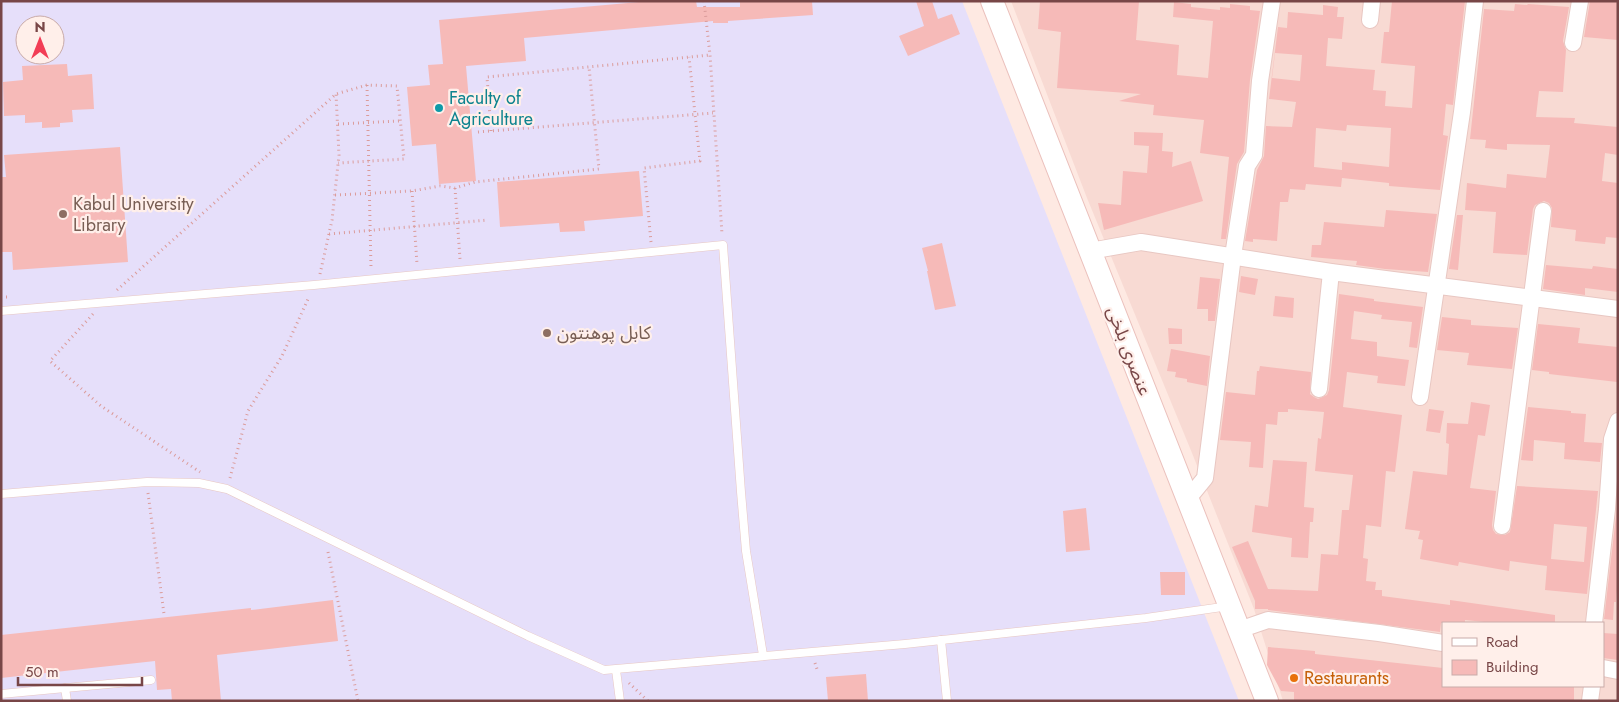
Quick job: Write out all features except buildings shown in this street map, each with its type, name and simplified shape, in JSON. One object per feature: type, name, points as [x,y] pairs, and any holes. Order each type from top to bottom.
[{"type":"street","name":"عنصری بلخی","points":[[992,1],[1267,701]]},
{"type":"street","points":[[1187,500],[1204,478],[1233,256],[1247,166],[1254,155],[1260,81],[1272,1]]},
{"type":"street","points":[[1370,20],[1372,1]]},
{"type":"street","points":[[1420,397],[1462,112],[1475,1]]},
{"type":"street","points":[[1573,43],[1580,1]]},
{"type":"street","points":[[1502,526],[1543,211]]},
{"type":"street","points":[[1090,251],[1141,242],[1437,287],[1618,309]]},
{"type":"street","points":[[1319,389],[1332,272]]},
{"type":"street","points":[[1594,622],[1607,509],[1612,439],[1618,421]]},
{"type":"street","points":[[1239,630],[1268,620],[1379,633],[1442,643]]},
{"type":"street","points":[[1604,668],[1618,671]]},
{"type":"street","points":[[1590,701],[1592,687]]},
{"type":"lane","points":[[1,311],[314,285],[723,245],[740,492],[746,551],[763,655]]},
{"type":"lane","points":[[1,494],[147,482],[199,483],[227,489],[528,636],[604,670],[941,640],[1146,618],[1229,606]]},
{"type":"lane","points":[[941,640],[947,701]]},
{"type":"lane","points":[[616,670],[620,701]]},
{"type":"lane","points":[[1,694],[150,680]]},
{"type":"lane","points":[[65,688],[66,701]]},
{"type":"path","points":[[704,1],[710,55],[723,245]]},
{"type":"path","points":[[491,130],[487,77],[710,55]]},
{"type":"path","points":[[651,244],[644,168],[700,161],[689,57]]},
{"type":"path","points":[[335,195],[412,191],[440,186],[455,188],[475,182],[599,169],[589,67]]},
{"type":"path","points":[[336,94],[367,85],[397,86],[404,158],[338,163]]},
{"type":"path","points":[[367,85],[371,268]]},
{"type":"path","points":[[478,132],[714,114]]},
{"type":"path","points":[[338,124],[400,121]]},
{"type":"path","points":[[455,188],[460,262]]},
{"type":"path","points":[[412,191],[417,264]]},
{"type":"path","points":[[329,234],[488,220]]},
{"type":"path","points":[[147,482],[164,614]]},
{"type":"path","points":[[325,537],[358,701]]},
{"type":"path","points":[[616,670],[648,701]]},
{"type":"shaded area","name":"کابل پوهنتون","points":[[1,1],[962,1],[1239,701],[1,701]]},
{"type":"shaded area","points":[[1011,1],[1618,1],[1618,701],[1283,701],[1254,609],[1087,198]]},
{"type":"place","name":"Faculty of Agriculture","points":[[439,108]]},
{"type":"place","name":"Kabul University Library","points":[[63,214]]},
{"type":"place","name":"کابل پوهنتون","points":[[547,333]]},
{"type":"place","name":"Restaurants","points":[[1294,678]]}]
